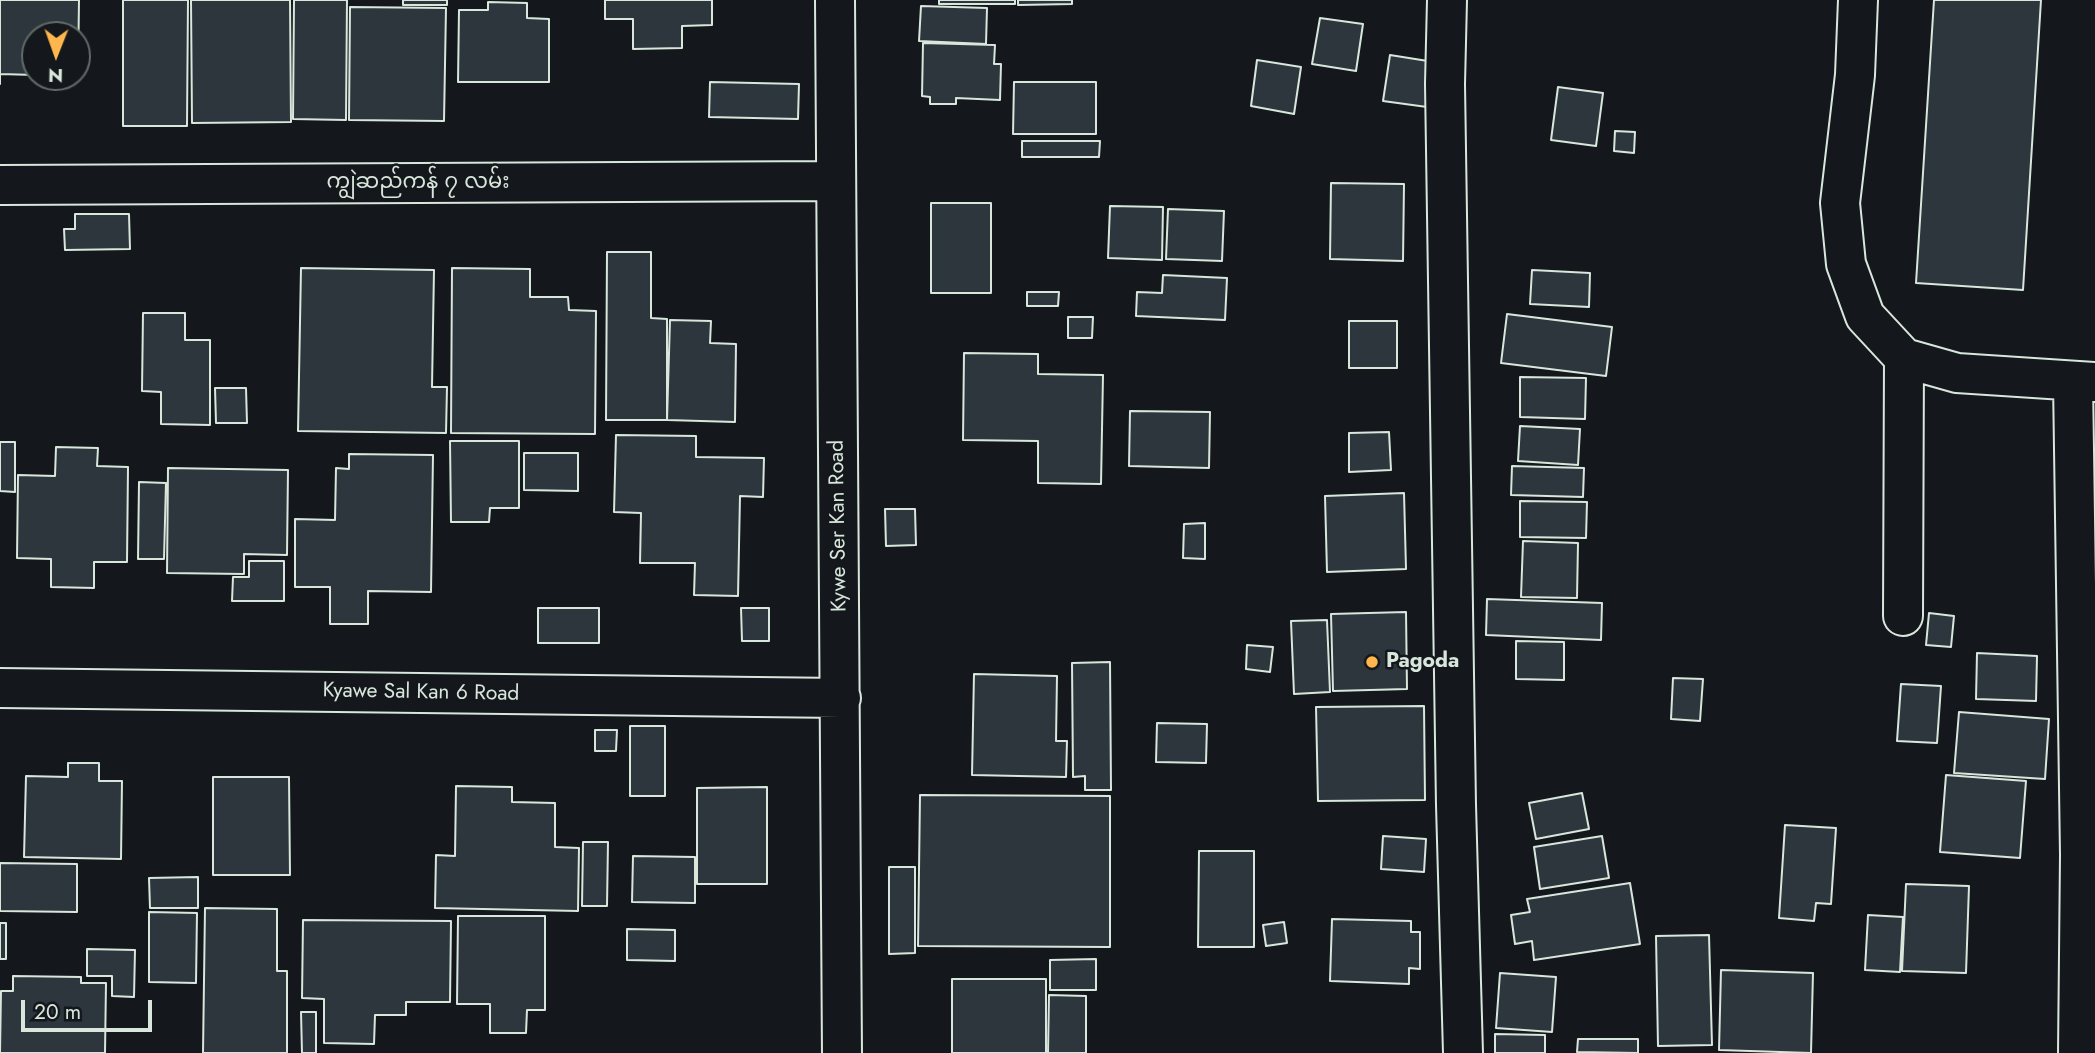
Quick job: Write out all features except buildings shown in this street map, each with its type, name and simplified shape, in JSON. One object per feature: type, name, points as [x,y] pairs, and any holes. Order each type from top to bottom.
[{"type":"street","name":"Kywe Ser Kan Road","points":[[835,0],[842,1053]]},
{"type":"street","points":[[1447,0],[1445,126],[1456,805],[1463,1053]]},
{"type":"street","points":[[1858,0],[1855,75],[1840,203],[1846,264],[1865,316],[1904,358],[1957,373],[2084,381],[2078,1053]]},
{"type":"street","name":"ကျွဲဆည်ကန် ၇ လမ်း","points":[[0,185],[836,181]]},
{"type":"street","points":[[1903,616],[1904,358]]},
{"type":"street","name":"Kyawe Sal Kan 6 Road","points":[[0,688],[841,698]]},
{"type":"place","name":"Pagoda","points":[[1372,662]]}]
